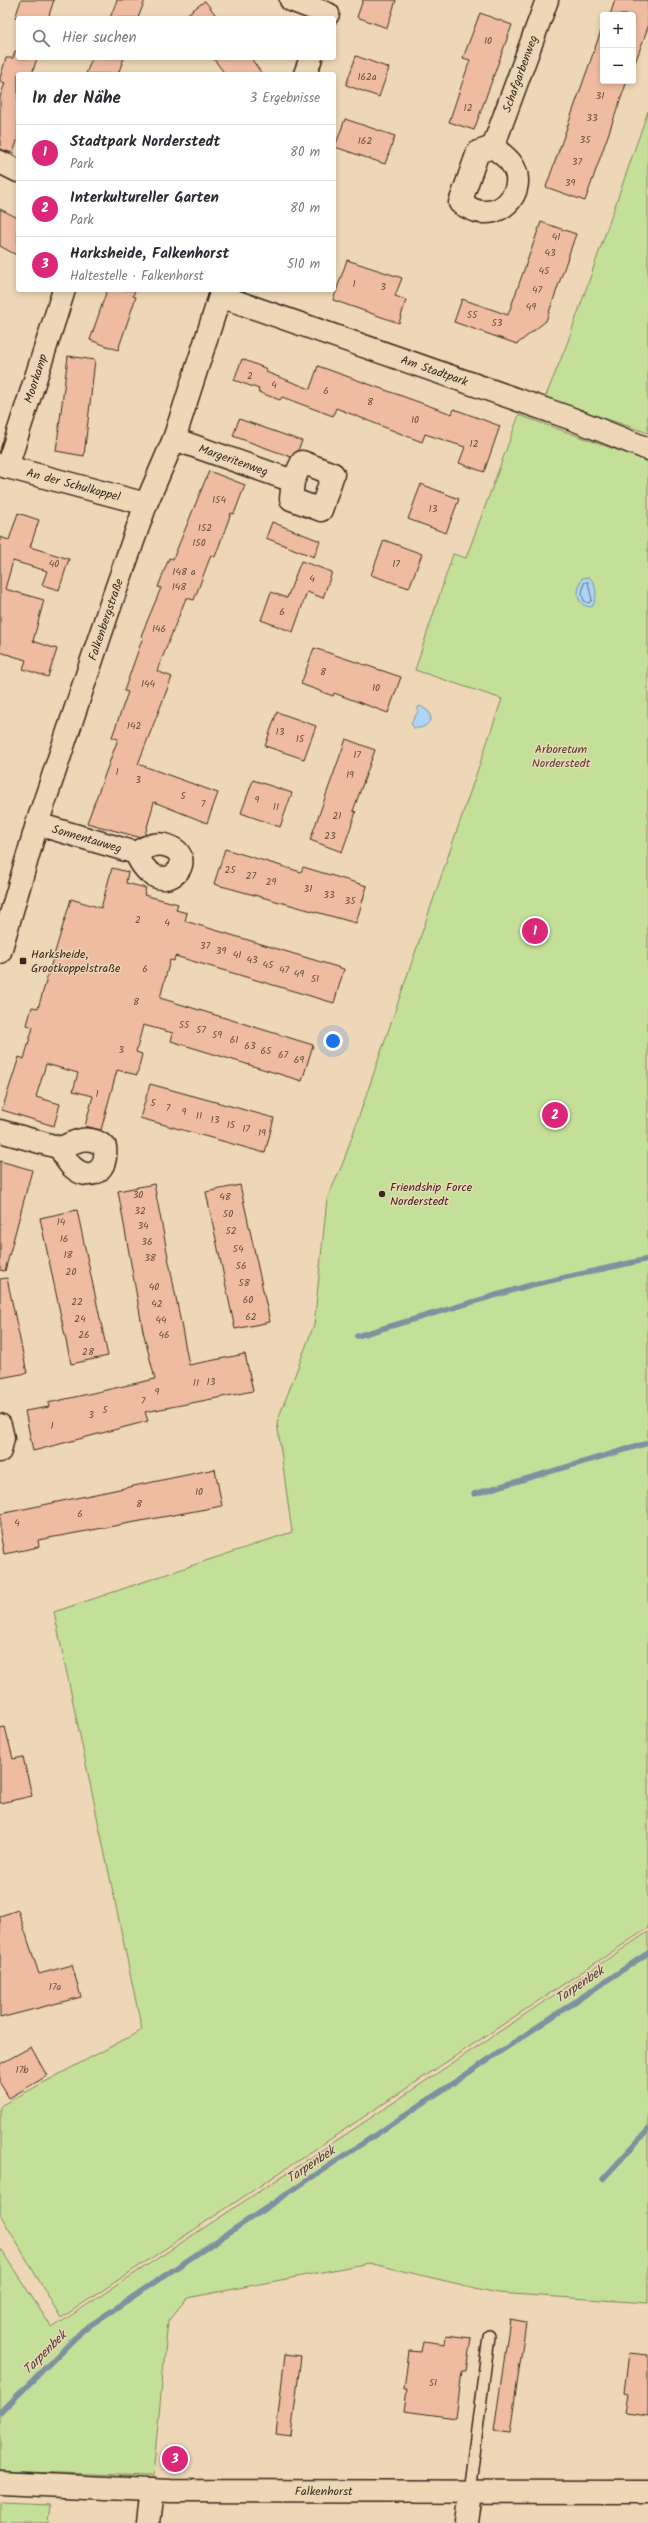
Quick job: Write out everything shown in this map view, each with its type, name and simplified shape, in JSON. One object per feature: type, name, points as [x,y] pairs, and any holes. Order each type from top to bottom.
[{"type":"street","points":[[291,0],[329,11]]},
{"type":"street","name":"Schafgarbenweg","points":[[493,147],[547,0]]},
{"type":"street","points":[[306,72],[310,60]]},
{"type":"street","points":[[0,162],[16,170]]},
{"type":"street","name":"Moorkamp","points":[[3,466],[63,292]]},
{"type":"street","name":"Falkenbergstraße","points":[[0,952],[7,898],[37,824],[146,504],[174,439],[221,293]]},
{"type":"street","name":"Am Stadtpark","points":[[221,293],[570,418],[648,449]]},
{"type":"street","name":"Margeritenweg","points":[[174,439],[293,481]]},
{"type":"street","name":"An der Schulkoppel","points":[[3,466],[146,504]]},
{"type":"street","name":"Sonnentauweg","points":[[37,824],[136,853]]},
{"type":"street","points":[[0,1131],[61,1148]]},
{"type":"street","points":[[0,1425],[3,1438],[0,1451]]},
{"type":"street","name":"Falkenhorst","points":[[0,2483],[152,2490],[648,2492]]},
{"type":"street","points":[[148,2523],[152,2490]]},
{"type":"street","points":[[467,2523],[470,2492]]},
{"type":"lane","points":[[470,2492],[489,2336]]},
{"type":"green space","points":[[648,111],[648,433],[545,398],[567,344]]},
{"type":"green space","name":"Arboretum Norderstedt","points":[[519,415],[648,461],[648,1928],[61,2318],[0,2214],[0,2106],[142,2030],[54,1612],[292,1532],[277,1422],[314,1325],[327,1199],[343,1163],[502,699],[415,670],[453,554],[466,558]]},
{"type":"green space","points":[[648,1932],[648,2303],[497,2293],[369,2263],[187,2298],[168,2321],[153,2476],[0,2471],[0,2248],[52,2328],[372,2117]]},
{"type":"green space","points":[[0,2503],[50,2505],[48,2523],[0,2523]]},
{"type":"water","points":[[589,577],[594,583],[596,591],[595,600],[592,607],[582,604],[578,597],[582,578]]},
{"type":"water","points":[[421,706],[429,712],[431,719],[428,724],[419,728],[414,728],[411,723],[418,712],[418,707]]},
{"type":"building","points":[[21,0],[54,0],[49,16],[16,16],[15,18]]},
{"type":"building","points":[[117,0],[145,0],[139,16],[111,16]]},
{"type":"building","points":[[363,0],[396,0],[387,28],[357,17]]},
{"type":"building","points":[[615,0],[648,0],[648,27],[636,60],[636,12],[611,12]]},
{"type":"building","points":[[205,1],[216,16],[185,16]]},
{"type":"building","points":[[480,13],[512,25],[474,130],[449,122],[470,60],[463,58]]},
{"type":"building","points":[[600,34],[600,84],[626,84],[585,201],[546,187]]},
{"type":"building","points":[[16,51],[16,60],[36,60],[33,72],[16,72],[16,144],[13,153],[0,149],[0,97],[5,83],[0,81],[0,78],[6,58],[13,58]]},
{"type":"building","points":[[356,56],[389,68],[379,97],[346,85]]},
{"type":"building","points":[[91,60],[123,60],[119,72],[87,72]]},
{"type":"building","points":[[214,60],[252,60],[261,72],[224,72]]},
{"type":"building","points":[[345,119],[395,136],[385,164],[336,147]]},
{"type":"building","points":[[0,209],[16,217],[16,255],[0,246]]},
{"type":"building","points":[[541,222],[576,234],[546,321],[517,344],[454,322],[462,299],[508,315]]},
{"type":"building","points":[[347,260],[402,278],[395,296],[406,300],[399,323],[333,300]]},
{"type":"building","points":[[106,292],[134,292],[133,296],[136,297],[118,350],[90,340]]},
{"type":"building","points":[[68,356],[95,360],[84,456],[56,451]]},
{"type":"building","points":[[242,359],[267,369],[266,372],[310,389],[318,366],[452,414],[454,409],[500,426],[484,472],[459,463],[465,447],[425,434],[422,442],[336,408],[333,416],[282,397],[280,400],[258,392],[259,389],[234,380]]},
{"type":"building","points":[[239,419],[302,441],[298,450],[291,457],[233,436]]},
{"type":"building","points":[[209,471],[245,485],[234,514],[231,513],[215,557],[211,555],[194,600],[186,598],[157,671],[172,677],[138,764],[218,793],[207,823],[154,802],[145,835],[138,837],[87,823],[118,739],[112,737],[128,692],[124,691],[143,637],[141,636],[161,588],[158,587],[169,558],[173,559]]},
{"type":"building","points":[[421,484],[459,499],[446,533],[408,519]]},
{"type":"building","points":[[18,513],[39,520],[30,547],[69,559],[59,590],[42,585],[47,571],[13,561],[5,589],[44,600],[33,641],[57,649],[48,677],[23,669],[26,660],[0,652],[0,537],[9,540]]},
{"type":"building","points":[[272,522],[320,541],[314,557],[266,538]]},
{"type":"building","points":[[384,540],[422,554],[409,588],[371,575]]},
{"type":"building","points":[[301,561],[332,572],[323,598],[307,592],[293,632],[261,620],[271,592],[287,598]]},
{"type":"building","points":[[314,648],[401,677],[388,713],[334,693],[333,696],[301,684]]},
{"type":"building","points":[[277,712],[316,726],[304,759],[265,746]]},
{"type":"building","points":[[346,739],[375,750],[353,811],[356,812],[342,852],[310,840]]},
{"type":"building","points":[[253,780],[292,793],[280,827],[241,813]]},
{"type":"building","points":[[225,849],[301,872],[303,867],[367,886],[356,923],[214,884]]},
{"type":"building","points":[[112,868],[128,872],[126,883],[146,888],[144,895],[178,904],[176,910],[187,913],[185,921],[344,969],[334,1003],[175,956],[174,961],[170,960],[160,998],[313,1045],[302,1081],[171,1041],[173,1033],[143,1025],[136,1052],[142,1054],[137,1075],[117,1070],[101,1130],[85,1126],[93,1096],[73,1091],[78,1073],[46,1064],[36,1097],[60,1104],[54,1126],[2,1110],[19,1057],[24,1059],[33,1027],[27,1025],[32,1007],[38,1008],[71,899],[101,908]]},
{"type":"building","points":[[150,1084],[274,1118],[265,1153],[140,1118]]},
{"type":"building","points":[[0,1161],[32,1170],[5,1271],[0,1270]]},
{"type":"building","points":[[154,1184],[189,1365],[245,1354],[253,1391],[145,1412],[148,1421],[33,1451],[25,1411],[49,1407],[48,1403],[155,1379],[143,1331],[118,1191]]},
{"type":"building","points":[[240,1185],[270,1322],[235,1329],[206,1192]]},
{"type":"building","points":[[77,1210],[108,1356],[71,1364],[40,1218]]},
{"type":"building","points":[[7,1278],[27,1373],[0,1378],[0,1279]]},
{"type":"building","points":[[215,1469],[222,1506],[38,1540],[39,1547],[4,1554],[0,1532],[0,1514]]},
{"type":"building","points":[[5,1727],[13,1759],[23,1757],[32,1796],[0,1803],[0,1728]]},
{"type":"building","points":[[18,1910],[39,1974],[72,1965],[81,1997],[0,2018],[0,1916]]},
{"type":"building","points":[[31,2047],[47,2076],[9,2098],[0,2083],[0,2064]]},
{"type":"building","points":[[510,2319],[526,2322],[510,2433],[494,2431]]},
{"type":"building","points":[[446,2335],[471,2338],[466,2371],[462,2371],[456,2418],[404,2411],[407,2390],[404,2390],[409,2351],[421,2352],[423,2341],[445,2344]]},
{"type":"building","points":[[629,2353],[648,2355],[648,2416],[625,2413],[628,2393],[624,2392]]},
{"type":"building","points":[[285,2354],[301,2356],[291,2436],[276,2434]]},
{"type":"waterway","points":[[357,1336],[531,1285],[648,1259]]},
{"type":"waterway","points":[[474,1494],[648,1443]]},
{"type":"waterway","name":"Tarpenbek","points":[[0,2413],[83,2330],[648,1953]]},
{"type":"waterway","points":[[603,2179],[648,2130]]},
{"type":"place","name":"Stadtpark Norderstedt","points":[[535,931]]},
{"type":"place","name":"Harksheide, Grootkoppelstraße","points":[[23,961]]},
{"type":"place","name":"Interkultureller Garten","points":[[555,1115]]},
{"type":"place","name":"Friendship Force Norderstedt","points":[[382,1194]]},
{"type":"place","name":"Harksheide, Falkenhorst","points":[[175,2459]]}]
